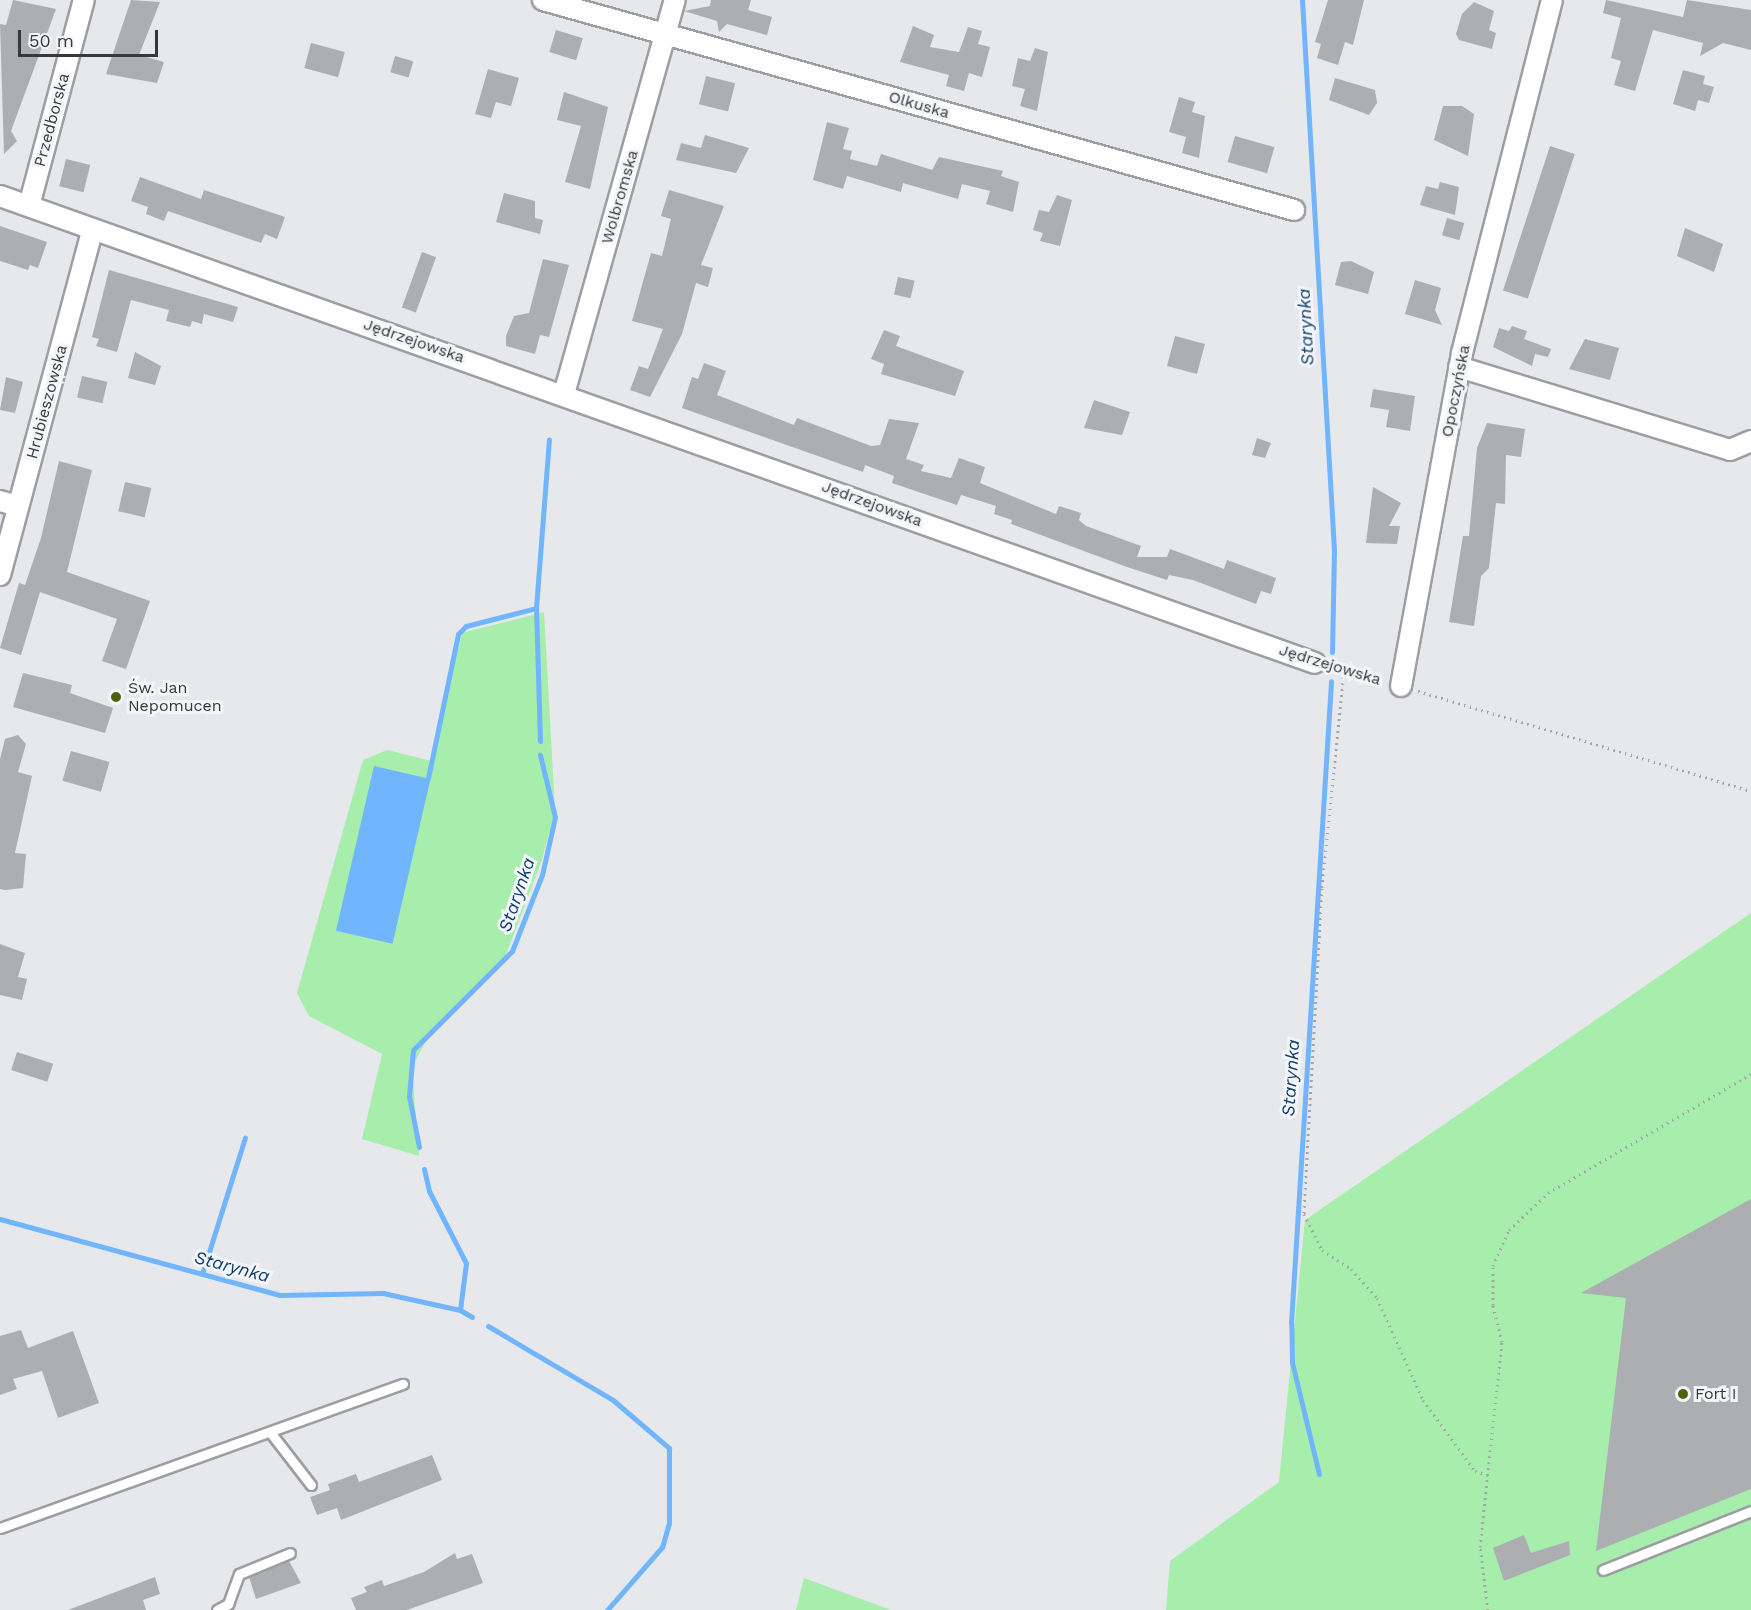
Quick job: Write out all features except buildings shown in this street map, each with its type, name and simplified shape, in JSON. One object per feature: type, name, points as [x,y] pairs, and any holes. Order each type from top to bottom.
[{"type":"street","name":"Przedborska","points":[[29,206],[84,0]]},
{"type":"street","name":"Olkuska","points":[[543,0],[1294,210]]},
{"type":"street","name":"Wolbromska","points":[[564,394],[675,0]]},
{"type":"street","name":"Opoczyńska","points":[[1401,686],[1459,367],[1552,0]]},
{"type":"street","name":"Jędrzejowska","points":[[0,196],[564,394],[1315,663]]},
{"type":"street","name":"Hrubieszowska","points":[[0,575],[9,503],[93,229]]},
{"type":"street","points":[[1459,367],[1730,450],[1751,441]]},
{"type":"lane","points":[[0,1528],[403,1384]]},
{"type":"lane","points":[[270,1432],[311,1485]]},
{"type":"lane","points":[[1603,1570],[1751,1511]]},
{"type":"lane","points":[[218,1610],[228,1604],[239,1574],[290,1553]]},
{"type":"path","name":"Jędrzejowska","points":[[1315,663],[1401,686],[1751,791]]},
{"type":"path","points":[[1344,671],[1322,888],[1304,1214],[1322,1250],[1351,1269],[1377,1298],[1424,1400],[1475,1471],[1488,1475]]},
{"type":"path","points":[[1488,1610],[1480,1547],[1502,1342],[1493,1305],[1493,1266],[1509,1230],[1548,1193],[1751,1074]]},
{"type":"green space","points":[[544,612],[555,810],[542,860],[504,960],[426,1041],[412,1067],[419,1156],[362,1139],[382,1054],[309,1016],[297,993],[363,760],[387,750],[432,761],[462,633]]},
{"type":"green space","points":[[1751,913],[1751,1610],[1166,1610],[1170,1561],[1279,1482],[1305,1220]]},
{"type":"green space","points":[[804,1578],[891,1610],[796,1610]]},
{"type":"water","points":[[374,766],[431,779],[392,944],[336,931]]},
{"type":"waterway","name":"Starynka","points":[[1302,0],[1334,550],[1332,652]]},
{"type":"waterway","name":"Starynka","points":[[540,741],[536,608],[549,440]]},
{"type":"waterway","name":"Starynka","points":[[428,778],[458,634],[466,626],[536,608]]},
{"type":"waterway","name":"Starynka","points":[[1319,1474],[1292,1362],[1291,1323],[1331,681]]},
{"type":"waterway","name":"Starynka","points":[[419,1147],[409,1096],[413,1050],[512,951],[542,875],[555,817],[540,755]]},
{"type":"waterway","points":[[202,1274],[245,1138]]},
{"type":"waterway","name":"Starynka","points":[[424,1169],[429,1191],[466,1263],[460,1310],[472,1317]]},
{"type":"waterway","name":"Starynka","points":[[0,1219],[279,1295],[383,1293],[460,1310]]},
{"type":"waterway","name":"Starynka","points":[[488,1326],[613,1400],[669,1448],[669,1523],[662,1547],[607,1610]]},
{"type":"place","name":"Św. Jan Nepomucen","points":[[116,697]]},
{"type":"place","name":"Fort I","points":[[1683,1394]]}]
